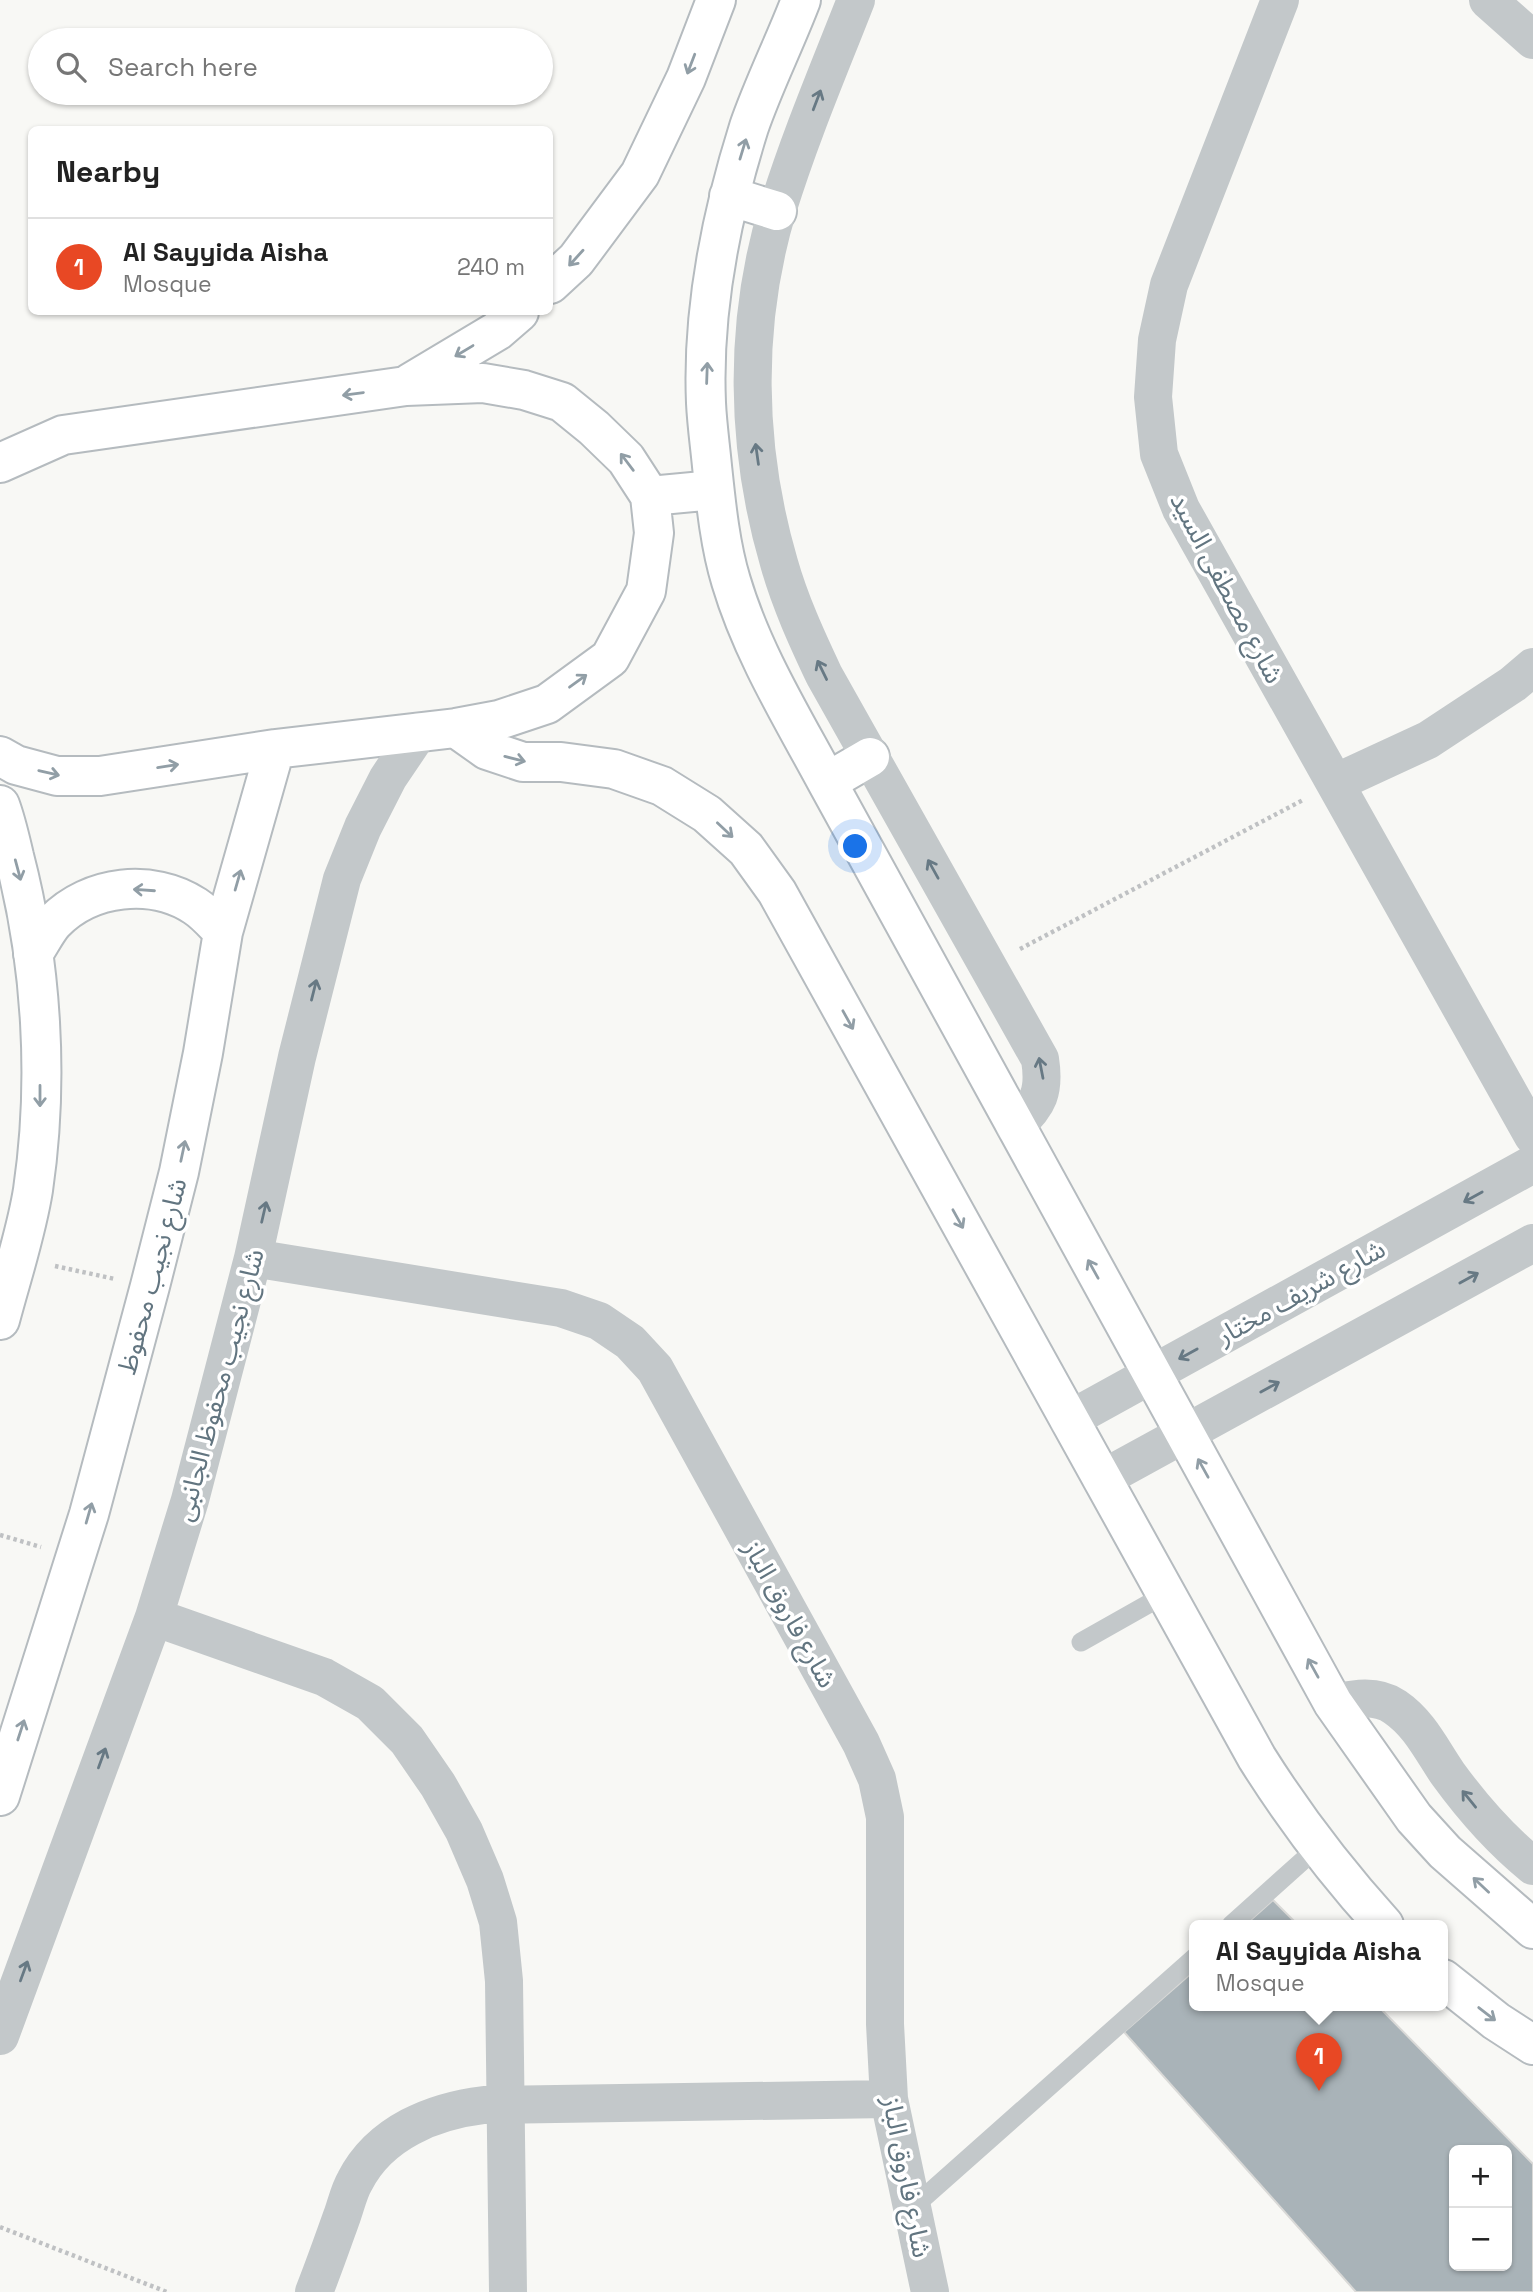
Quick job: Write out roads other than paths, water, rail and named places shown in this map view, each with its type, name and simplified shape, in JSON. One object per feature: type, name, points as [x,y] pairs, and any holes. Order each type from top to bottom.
[{"type":"street","points":[[553,281],[576,260],[640,174],[686,78],[716,0]]},
{"type":"street","points":[[801,0],[750,124],[729,196],[716,262],[709,322],[706,402],[715,489],[731,580],[743,616],[774,684],[827,782],[1333,1703],[1415,1818],[1445,1852],[1533,1929]]},
{"type":"street","points":[[856,0],[794,161],[777,211],[762,275],[751,385],[755,446],[764,505],[779,564],[799,621],[824,676],[1040,1059],[1043,1078],[1040,1097],[1030,1113],[1014,1126]]},
{"type":"street","name":"شارع مصطفى السيد","points":[[1280,0],[1169,285],[1157,341],[1153,397],[1159,454],[1181,509],[1533,1136]]},
{"type":"street","points":[[1488,0],[1533,40]]},
{"type":"street","points":[[729,196],[777,211]]},
{"type":"street","points":[[406,386],[497,331],[516,315]]},
{"type":"street","points":[[0,434],[63,435],[406,386],[483,383],[524,390],[562,402],[594,428],[626,459],[650,496],[654,533],[646,591],[610,658],[547,704],[499,720],[438,730],[275,749],[100,776],[57,776],[16,765],[0,756]]},
{"type":"street","points":[[0,463],[63,435]]},
{"type":"street","points":[[650,496],[715,489]]},
{"type":"street","points":[[1335,783],[1427,740],[1513,684],[1533,667]]},
{"type":"street","points":[[438,730],[523,762],[561,762],[614,769],[662,786],[707,814],[746,849],[777,892],[1257,1758],[1296,1818],[1339,1875],[1380,1920]]},
{"type":"street","name":"شارع نجيب محفوظ الجانبى","points":[[0,2035],[154,1617],[204,1451],[253,1258],[297,1057],[342,879],[363,827],[388,778],[438,730]]},
{"type":"street","name":"شارع نجيب محفوظ","points":[[0,1796],[89,1514],[150,1286],[182,1159],[223,932],[275,749]]},
{"type":"street","points":[[827,782],[870,757]]},
{"type":"street","points":[[0,804],[21,883],[33,954],[40,1034],[40,1113],[32,1192],[0,1320]]},
{"type":"street","points":[[33,954],[54,922],[85,899],[122,888],[160,891],[196,906],[223,932]]},
{"type":"street","name":"شارع شريف مختار","points":[[1069,1420],[1533,1164]]},
{"type":"street","points":[[1102,1479],[1533,1242]]},
{"type":"street","name":"شارع فاروق الباز","points":[[253,1258],[561,1308],[599,1321],[630,1342],[655,1369],[861,1743],[877,1779],[886,1828],[885,2024],[889,2099],[930,2292]]},
{"type":"street","points":[[154,1617],[324,1677],[370,1703],[407,1740],[438,1785],[464,1831],[485,1880],[498,1922],[505,1981],[508,2292]]},
{"type":"street","points":[[1333,1703],[1363,1697],[1393,1705],[1417,1726],[1449,1775],[1485,1819],[1533,1866]]},
{"type":"street","points":[[1448,1983],[1496,2021],[1533,2045]]},
{"type":"street","points":[[314,2292],[355,2181],[369,2161],[387,2143],[422,2120],[443,2112],[484,2105],[889,2099]]},
{"type":"lane","points":[[1081,1642],[1166,1594]]},
{"type":"lane","points":[[1237,1920],[1318,1847]]},
{"type":"lane","points":[[911,2209],[1189,1962]]},
{"type":"place","name":"Al Sayyida Aisha","points":[[1319,2091]]}]
